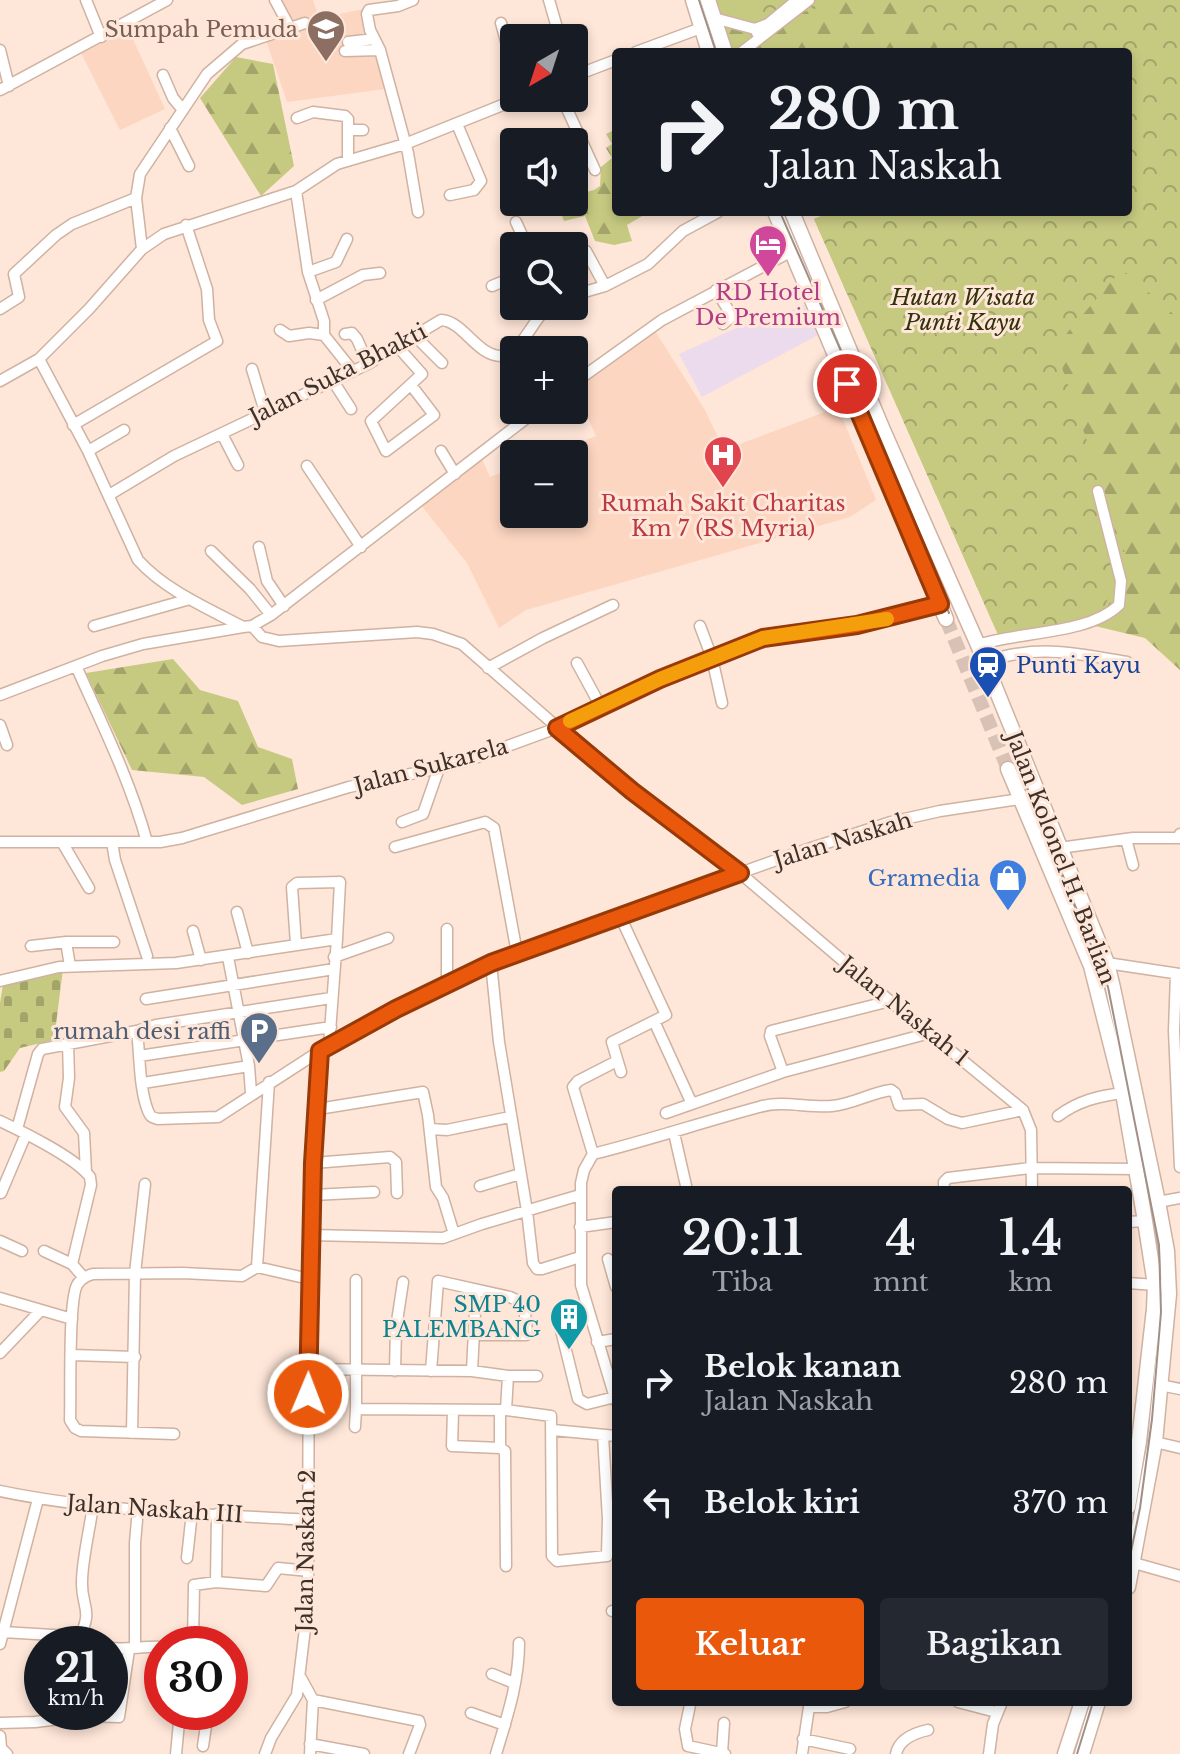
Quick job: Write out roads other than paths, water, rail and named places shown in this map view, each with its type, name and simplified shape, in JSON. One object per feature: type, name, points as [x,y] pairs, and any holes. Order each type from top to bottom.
[{"type":"highway","points":[[693,0],[708,48]]},
{"type":"highway","points":[[708,0],[724,48]]},
{"type":"highway","points":[[777,216],[946,619]]},
{"type":"highway","name":"Jalan Kolonel H. Barlian","points":[[794,216],[883,430],[978,645],[1107,963],[1158,1202],[1167,1251],[1169,1294],[1155,1442],[1132,1571]]},
{"type":"highway","points":[[1008,769],[1091,966],[1123,1093],[1155,1285],[1132,1468]]},
{"type":"highway","points":[[1065,1754],[1080,1706]]},
{"type":"highway","points":[[1082,1754],[1097,1706]]},
{"type":"street","points":[[86,0],[101,37]]},
{"type":"street","points":[[0,50],[5,88],[167,0]]},
{"type":"street","points":[[275,0],[289,26]]},
{"type":"street","points":[[413,0],[398,6],[369,10],[367,14],[405,144],[418,212]]},
{"type":"street","points":[[549,0],[556,24]]},
{"type":"street","points":[[745,48],[797,0]]},
{"type":"street","points":[[757,34],[809,0]]},
{"type":"street","points":[[714,18],[757,34]]},
{"type":"street","points":[[142,249],[136,198],[143,168],[207,74],[242,44],[305,23]]},
{"type":"street","points":[[647,48],[701,28]]},
{"type":"street","points":[[374,39],[346,46],[380,50]]},
{"type":"street","points":[[588,71],[612,62]]},
{"type":"street","points":[[163,75],[173,98],[183,110]]},
{"type":"street","points":[[0,381],[39,359],[142,249],[164,234],[296,191],[337,164],[405,144],[500,106]]},
{"type":"street","points":[[297,118],[313,112],[348,119],[348,160]]},
{"type":"street","points":[[568,112],[595,170]]},
{"type":"street","points":[[450,195],[474,190],[481,181],[457,124]]},
{"type":"street","points":[[170,128],[189,166]]},
{"type":"street","points":[[348,130],[363,130]]},
{"type":"street","points":[[296,191],[308,272],[324,321],[324,335],[352,370]]},
{"type":"street","points":[[0,309],[19,297],[14,274],[56,235],[72,224],[136,198]]},
{"type":"street","points":[[588,291],[605,286],[648,264],[683,231],[711,216]]},
{"type":"street","points":[[516,222],[521,232]]},
{"type":"street","points":[[73,425],[217,341],[209,320],[207,289],[186,225]]},
{"type":"street","points":[[308,272],[336,262],[347,239]]},
{"type":"street","points":[[588,373],[662,320],[792,251]]},
{"type":"street","points":[[588,255],[605,286]]},
{"type":"street","points":[[316,300],[363,275],[380,273]]},
{"type":"street","points":[[492,286],[500,283]]},
{"type":"street","points":[[716,290],[732,316],[723,324]]},
{"type":"street","name":"Jalan Suka Bhakti","points":[[109,495],[174,456],[368,364],[445,320],[488,351],[506,356],[523,342],[535,320]]},
{"type":"street","points":[[280,330],[289,336],[309,333],[324,335]]},
{"type":"street","points":[[345,334],[353,334],[368,364]]},
{"type":"street","points":[[415,336],[442,363]]},
{"type":"street","points":[[398,347],[422,374],[371,421],[386,451],[434,415],[411,385]]},
{"type":"street","name":"Jalan Naskah 1","points":[[39,359],[88,451],[138,560],[149,571],[190,599],[247,626],[262,637],[279,641],[361,634],[433,634],[462,644],[632,791],[740,873],[1023,1110]]},
{"type":"street","points":[[252,369],[265,412]]},
{"type":"street","points":[[333,381],[351,409]]},
{"type":"street","points":[[0,695],[143,644],[247,626],[271,615],[519,424]]},
{"type":"street","points":[[88,451],[124,430]]},
{"type":"street","points":[[222,434],[238,465]]},
{"type":"street","points":[[441,451],[455,474]]},
{"type":"street","points":[[307,466],[361,547]]},
{"type":"street","points":[[978,645],[1085,623],[1110,614],[1119,605],[1121,581],[1098,491]]},
{"type":"street","points":[[259,547],[267,581],[284,606]]},
{"type":"street","points":[[211,551],[250,589],[271,615]]},
{"type":"street","points":[[94,626],[190,599]]},
{"type":"street","name":"Jalan Sukarela","points":[[0,842],[147,842],[182,838],[349,787],[439,768],[557,728],[660,679],[763,638],[857,625],[940,604]]},
{"type":"street","points":[[488,668],[613,605]]},
{"type":"street","points":[[700,626],[712,658],[722,703]]},
{"type":"street","points":[[985,662],[1041,650],[1075,651],[1118,660]]},
{"type":"street","points":[[577,663],[601,707]]},
{"type":"street","points":[[76,666],[118,756],[136,801],[147,842]]},
{"type":"street","points":[[0,725],[7,745]]},
{"type":"street","points":[[402,822],[423,814],[439,768]]},
{"type":"street","name":"Jalan Naskah","points":[[143,1083],[148,1111],[156,1118],[218,1117],[324,1048],[491,963],[891,822],[1020,799]]},
{"type":"street","points":[[395,847],[485,822],[490,824],[494,828],[517,953]]},
{"type":"street","points":[[1059,848],[1153,836],[1179,837]]},
{"type":"street","points":[[1126,839],[1133,865]]},
{"type":"street","points":[[62,842],[89,888]]},
{"type":"street","points":[[112,842],[115,860],[147,956]]},
{"type":"street","name":"Jalan Naskah 2","points":[[265,1754],[271,1738],[294,1702],[301,1678],[309,1571],[308,1369],[313,1163],[324,1048],[331,1027],[340,882],[297,883],[292,887],[296,944]]},
{"type":"street","points":[[237,912],[248,953]]},
{"type":"street","points":[[612,1387],[581,1285],[580,1195],[584,1170],[593,1154],[573,1087],[578,1081],[619,1067],[612,1042],[666,1014],[620,916]]},
{"type":"street","points":[[447,929],[447,984]]},
{"type":"street","points":[[193,931],[201,960]]},
{"type":"street","points":[[334,957],[388,938]]},
{"type":"street","points":[[0,981],[70,966],[176,963],[337,939]]},
{"type":"street","points":[[66,942],[70,966]]},
{"type":"street","points":[[31,946],[114,942]]},
{"type":"street","points":[[228,957],[249,1066],[251,1093]]},
{"type":"street","points":[[491,963],[499,1042],[535,1267],[542,1269],[580,1257]]},
{"type":"street","points":[[1107,963],[1178,974],[1174,1031],[1180,1167]]},
{"type":"street","points":[[146,999],[334,969]]},
{"type":"street","points":[[1,1193],[22,1131],[39,1052],[156,1025],[331,998]]},
{"type":"street","points":[[783,1072],[771,1031],[890,1001]]},
{"type":"street","points":[[654,1021],[692,1104]]},
{"type":"street","points":[[139,1056],[331,1027]]},
{"type":"street","points":[[137,1031],[143,1083],[249,1066]]},
{"type":"street","points":[[666,1113],[783,1072],[930,1033]]},
{"type":"street","points":[[68,1043],[69,1078],[65,1107],[84,1133],[86,1172],[91,1185],[72,1264]]},
{"type":"street","points":[[257,1267],[269,1082]]},
{"type":"street","points":[[593,1154],[762,1106],[834,1106],[891,1090],[899,1105],[923,1104],[957,1122],[1023,1110],[1031,1130],[1032,1186]]},
{"type":"street","points":[[318,1109],[421,1091],[430,1129],[436,1187],[443,1198],[454,1234]]},
{"type":"street","points":[[1058,1116],[1079,1102],[1123,1093]]},
{"type":"street","points":[[430,1129],[447,1130],[510,1117]]},
{"type":"street","points":[[0,1121],[22,1131],[86,1172]]},
{"type":"street","points":[[674,1133],[686,1186]]},
{"type":"street","points":[[313,1163],[390,1157],[396,1162],[397,1193]]},
{"type":"street","points":[[944,1186],[948,1178],[1030,1168],[1136,1169]]},
{"type":"street","points":[[480,1186],[520,1174]]},
{"type":"street","points":[[132,1433],[135,1273],[145,1184]]},
{"type":"street","points":[[312,1195],[374,1192]]},
{"type":"street","points":[[310,1235],[438,1239],[580,1195]]},
{"type":"street","points":[[1158,1202],[1180,1198]]},
{"type":"street","points":[[1132,1222],[1145,1221]]},
{"type":"street","points":[[580,1227],[612,1223]]},
{"type":"street","points":[[0,1241],[22,1251]]},
{"type":"street","points":[[44,1251],[72,1264],[84,1278]]},
{"type":"street","points":[[608,1259],[612,1273]]},
{"type":"street","points":[[174,1434],[81,1431],[72,1425],[72,1319],[75,1291],[84,1278],[93,1274],[135,1273],[242,1276],[257,1267],[309,1279]]},
{"type":"street","points":[[355,1427],[356,1280]]},
{"type":"street","points":[[431,1371],[438,1281],[517,1299],[524,1312],[527,1332],[521,1336],[474,1335]]},
{"type":"street","points":[[395,1371],[396,1328],[403,1282]]},
{"type":"street","points":[[1132,1283],[1155,1285]]},
{"type":"street","points":[[472,1371],[476,1291]]},
{"type":"street","points":[[0,1298],[72,1319]]},
{"type":"street","points":[[0,1353],[41,1310]]},
{"type":"street","points":[[557,1314],[578,1399],[587,1404],[612,1400]]},
{"type":"street","points":[[597,1342],[612,1340]]},
{"type":"street","points":[[72,1355],[135,1357]]},
{"type":"street","points":[[308,1369],[472,1371],[537,1376]]},
{"type":"street","points":[[500,1448],[508,1376]]},
{"type":"street","points":[[1160,1385],[1180,1389]]},
{"type":"street","points":[[356,1409],[503,1410],[550,1414],[553,1419],[551,1522],[553,1559],[557,1561],[606,1557],[612,1519],[603,1435]]},
{"type":"street","points":[[453,1411],[452,1446],[504,1450],[506,1566]]},
{"type":"street","points":[[553,1430],[612,1436]]},
{"type":"street","points":[[1155,1442],[1180,1448]]},
{"type":"street","name":"Jalan Naskah III","points":[[0,1491],[93,1505],[310,1520]]},
{"type":"street","points":[[0,1644],[38,1499]]},
{"type":"street","points":[[86,1626],[87,1607],[82,1583],[93,1505]]},
{"type":"street","points":[[0,1723],[84,1716],[119,1717],[132,1648],[138,1508]]},
{"type":"street","points":[[187,1558],[192,1512]]},
{"type":"street","points":[[216,1582],[217,1514]]},
{"type":"street","points":[[1134,1563],[1180,1576]]},
{"type":"street","points":[[193,1626],[194,1585],[216,1582],[266,1586],[276,1568],[309,1571]]},
{"type":"street","points":[[3,1632],[24,1634]]},
{"type":"street","points":[[496,1754],[512,1706],[514,1683],[519,1672],[519,1643]]},
{"type":"street","points":[[128,1648],[144,1648]]},
{"type":"street","points":[[492,1674],[514,1683]]},
{"type":"street","points":[[301,1678],[313,1700],[310,1749],[364,1754]]},
{"type":"street","points":[[313,1700],[418,1720],[421,1724],[409,1754]]},
{"type":"street","points":[[690,1706],[685,1729],[688,1746],[724,1754],[724,1723]]},
{"type":"street","points":[[802,1754],[808,1707],[819,1706]]},
{"type":"street","points":[[989,1754],[999,1707]]},
{"type":"street","points":[[471,1713],[505,1725]]},
{"type":"street","points":[[176,1754],[178,1730]]},
{"type":"street","points":[[203,1746],[205,1730]]},
{"type":"street","points":[[896,1754],[906,1739],[928,1730]]},
{"type":"street","points":[[0,1736],[1,1748],[7,1754]]},
{"type":"street","points":[[803,1739],[850,1749]]},
{"type":"tunnel","points":[[946,619],[1008,769]]},
{"type":"tram line","points":[[699,0],[715,48]]},
{"type":"tram line","points":[[782,216],[866,408],[949,613]]},
{"type":"tram line","points":[[1027,788],[1108,987],[1159,1245],[1161,1312],[1152,1419],[1132,1547]]},
{"type":"tram line","points":[[1077,1754],[1092,1706]]},
{"type":"place","name":"Sumpah Pemuda","points":[[326,63]]},
{"type":"place","name":"RD Hotel De Premium","points":[[768,278]]},
{"type":"place","name":"Rumah Sakit Charitas Km 7 (RS Myria)","points":[[723,489]]},
{"type":"place","name":"Punti Kayu","points":[[988,699]]},
{"type":"place","name":"Gramedia","points":[[1008,912]]},
{"type":"place","name":"rumah desi raffi","points":[[259,1065]]},
{"type":"place","name":"SMP 40 PALEMBANG","points":[[569,1351]]},
{"type":"park label","name":"Hutan Wisata Punti Kayu","points":[[963,310]]}]
